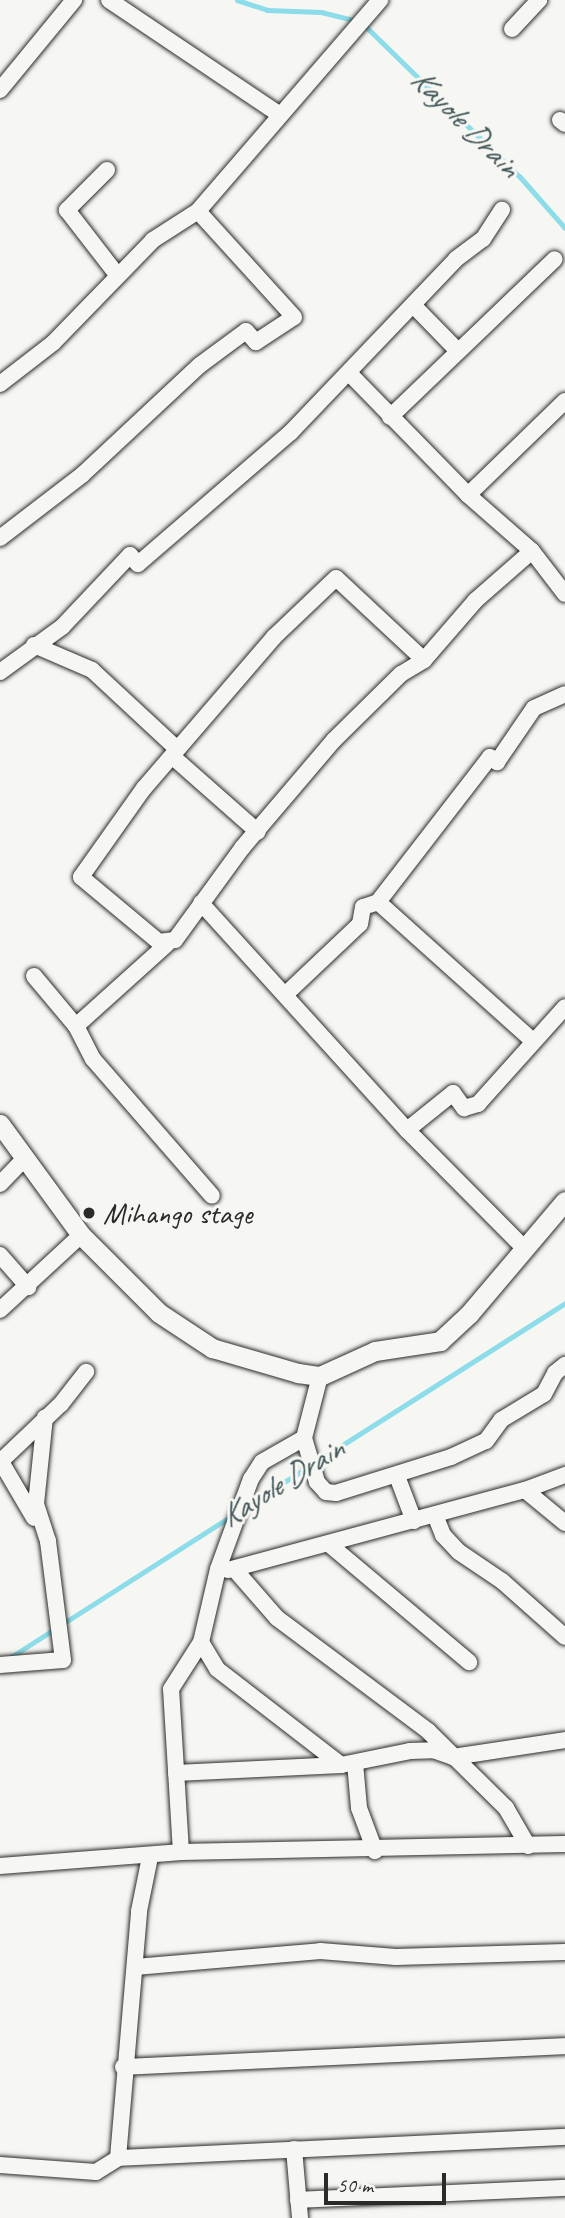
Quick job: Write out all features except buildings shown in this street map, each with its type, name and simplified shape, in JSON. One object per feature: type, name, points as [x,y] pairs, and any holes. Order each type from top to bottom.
[{"type":"street","points":[[0,90],[74,0]]},
{"type":"street","points":[[0,384],[52,343],[153,240],[198,211],[380,0]]},
{"type":"street","points":[[512,29],[539,0]]},
{"type":"street","points":[[114,2],[280,115]]},
{"type":"street","points":[[107,170],[67,210],[118,276]]},
{"type":"street","points":[[0,672],[97,593],[130,555],[138,564],[214,500],[350,374],[456,259],[484,239],[502,210]]},
{"type":"street","points":[[0,538],[82,475],[200,365],[246,331],[256,342],[294,317],[198,211]]},
{"type":"street","points":[[390,417],[555,259]]},
{"type":"street","points":[[414,306],[457,350]]},
{"type":"street","points":[[350,374],[468,495],[532,551],[565,594]]},
{"type":"street","points":[[468,495],[565,401]]},
{"type":"street","points":[[76,1026],[167,944],[175,940],[201,903],[334,740],[401,674],[424,660],[493,583],[532,551]]},
{"type":"street","points":[[167,944],[81,877],[144,788],[274,637],[336,578],[424,660]]},
{"type":"street","points":[[34,645],[92,670],[258,832]]},
{"type":"street","points":[[287,993],[360,924],[363,907],[377,902],[490,757],[498,762],[534,708],[565,694]]},
{"type":"street","points":[[377,902],[533,1041]]},
{"type":"street","points":[[201,903],[287,993],[407,1130],[524,1248]]},
{"type":"street","points":[[34,976],[76,1026],[93,1059],[212,1196]]},
{"type":"street","points":[[407,1130],[453,1093],[464,1108],[478,1104],[565,1007]]},
{"type":"street","points":[[0,1124],[23,1160],[81,1235],[187,1336],[251,1361],[320,1376],[374,1351],[440,1341],[469,1314],[565,1201]]},
{"type":"street","points":[[0,1185],[23,1160]]},
{"type":"street","points":[[0,1310],[28,1287],[81,1235]]},
{"type":"street","points":[[0,1255],[28,1287]]},
{"type":"street","points":[[320,1376],[304,1438],[317,1482],[326,1492],[335,1493],[397,1476],[486,1441],[501,1420],[544,1394],[555,1373],[565,1365]]},
{"type":"street","points":[[48,1541],[1,1462],[86,1372]]},
{"type":"street","points":[[0,1665],[63,1660],[48,1541],[36,1504],[45,1417]]},
{"type":"street","points":[[181,1852],[171,1689],[201,1642],[218,1569],[256,1470],[270,1457],[304,1438]]},
{"type":"street","points":[[218,1569],[236,1571],[435,1515],[458,1505],[525,1490],[565,1475]]},
{"type":"street","points":[[397,1476],[414,1521]]},
{"type":"street","points":[[525,1490],[565,1523]]},
{"type":"street","points":[[435,1515],[443,1535],[459,1552],[502,1581],[565,1637]]},
{"type":"street","points":[[330,1545],[468,1662]]},
{"type":"street","points":[[236,1571],[277,1618],[428,1731],[506,1808],[528,1846]]},
{"type":"street","points":[[201,1642],[216,1669],[348,1764],[374,1851]]},
{"type":"street","points":[[176,1773],[348,1764],[410,1751],[433,1750],[453,1757],[565,1740]]},
{"type":"street","points":[[0,1866],[150,1857],[181,1852],[374,1851],[565,1844]]},
{"type":"street","points":[[118,2158],[123,2067],[139,1911],[150,1857]]},
{"type":"street","points":[[135,1967],[320,1951],[396,1957],[565,1952]]},
{"type":"street","points":[[123,2067],[565,2046]]},
{"type":"street","points":[[0,2165],[96,2172],[118,2158],[565,2137]]},
{"type":"street","points":[[295,2149],[300,2218]]},
{"type":"street","points":[[299,2200],[565,2188]]},
{"type":"waterway","name":"Kayole Drain","points":[[237,0],[267,10],[321,12],[361,22],[520,177],[565,228]]},
{"type":"waterway","name":"Kayole Drain","points":[[245,1507],[565,1303]]},
{"type":"waterway","name":"Kayole Drain","points":[[6,1660],[234,1514]]},
{"type":"place","name":"Mihango stage","points":[[89,1213]]}]
